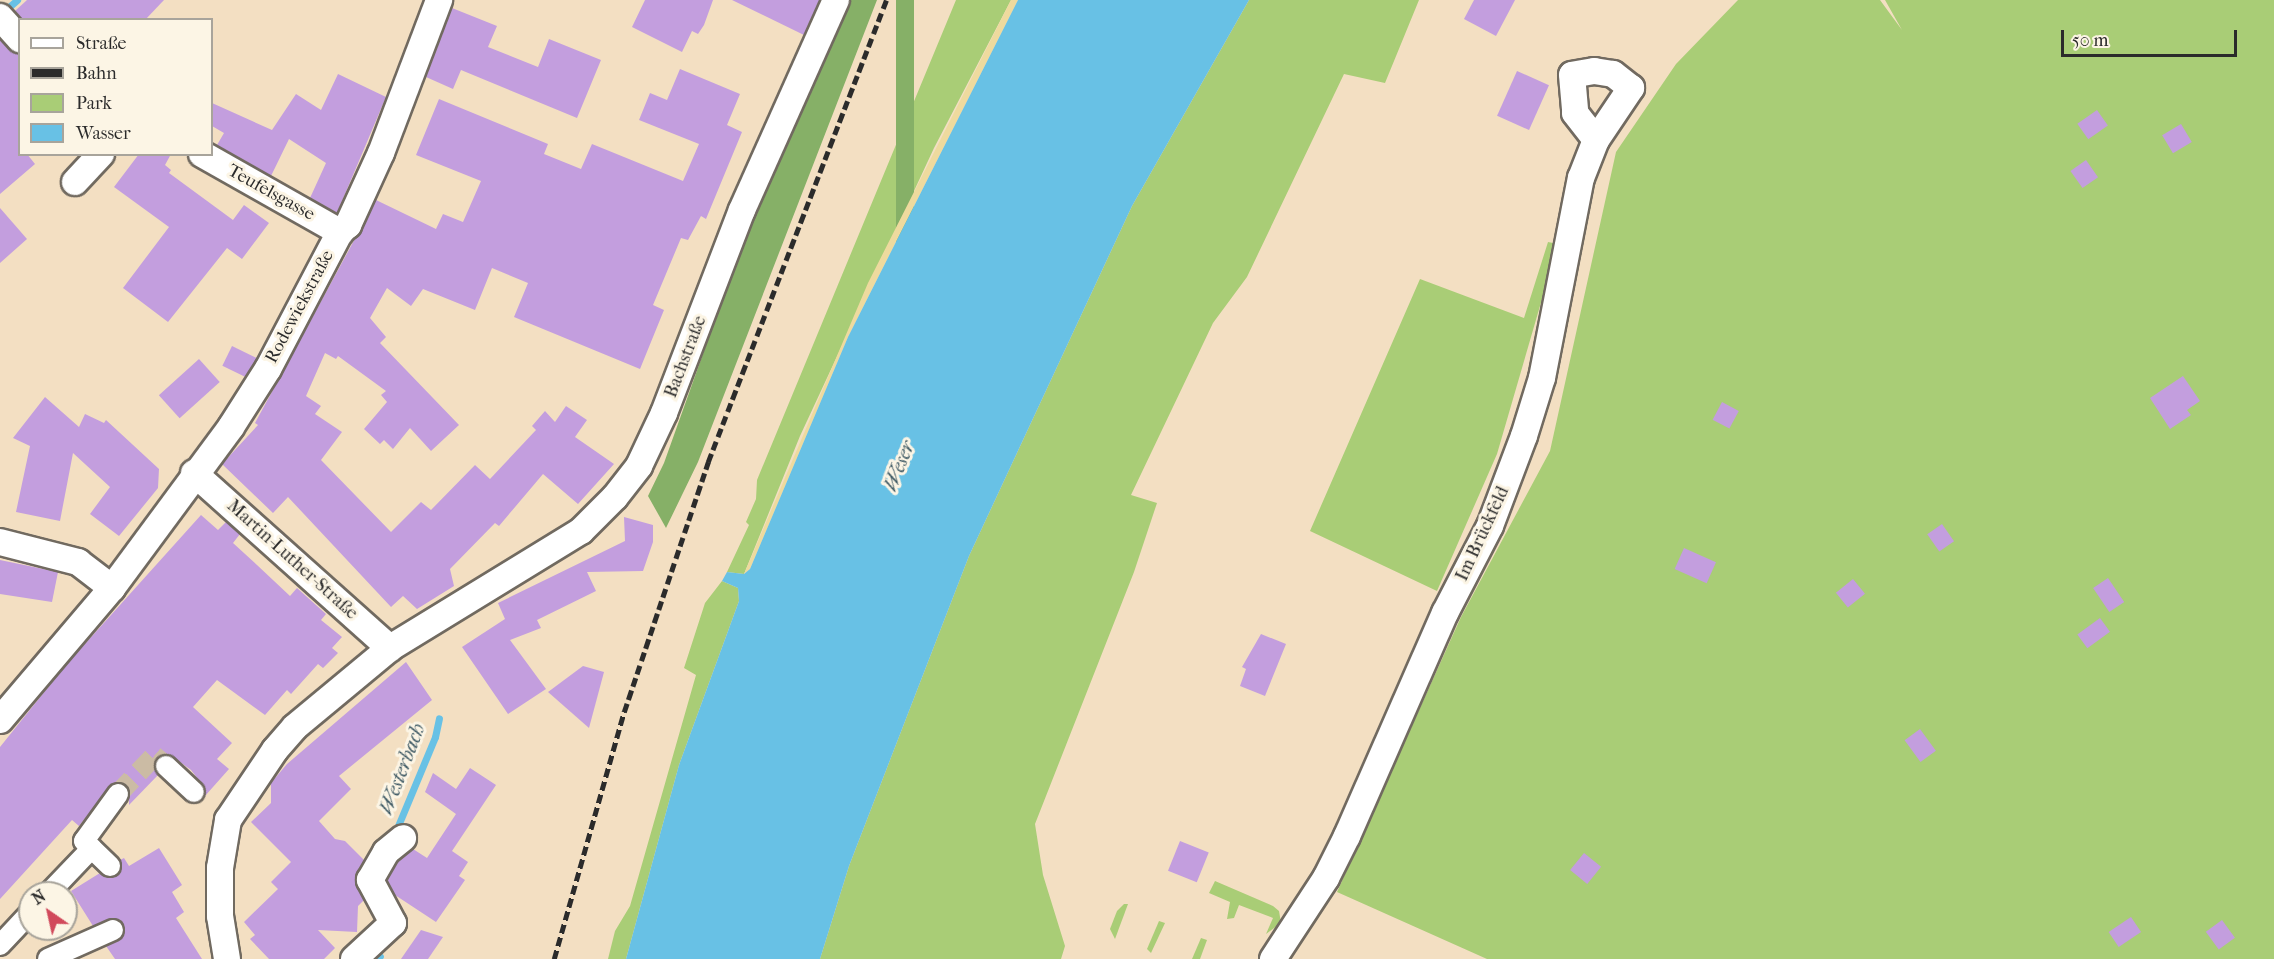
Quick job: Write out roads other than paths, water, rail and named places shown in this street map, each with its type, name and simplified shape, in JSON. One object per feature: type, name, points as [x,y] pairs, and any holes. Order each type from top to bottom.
[{"type":"street","name":"Rodewiekstraße","points":[[0,720],[112,588],[268,369],[340,232],[348,225],[381,153],[439,0]]},
{"type":"street","name":"Bachstraße","points":[[227,959],[220,916],[220,868],[228,820],[257,774],[295,727],[390,648],[580,531],[615,497],[639,466],[664,413],[747,200],[836,0]]},
{"type":"street","points":[[0,17],[18,37]]},
{"type":"street","name":"Im Brückfeld","points":[[1273,959],[1326,878],[1347,836],[1445,612],[1490,526],[1542,378],[1581,178],[1596,140],[1631,88],[1613,74],[1594,71],[1572,75],[1575,113],[1596,140]]},
{"type":"street","points":[[75,182],[99,156]]},
{"type":"street","name":"Teufelsgasse","points":[[206,156],[340,232]]},
{"type":"street","name":"Martin-Luther-Straße","points":[[194,473],[390,648]]},
{"type":"street","points":[[0,542],[78,562],[112,588]]},
{"type":"street","points":[[166,766],[194,792]]},
{"type":"street","points":[[110,866],[84,841],[118,794]]},
{"type":"street","points":[[354,959],[393,922],[370,880],[386,852],[403,838]]},
{"type":"street","points":[[60,881],[92,848]]},
{"type":"street","points":[[0,945],[18,926]]},
{"type":"street","points":[[48,959],[113,930]]},
{"type":"water","name":"Weser","points":[[1018,0],[1249,0],[1132,206],[969,556],[849,866],[820,959],[626,959],[679,765],[739,601],[738,588],[722,581],[727,572],[744,574],[750,569],[848,337]]},
{"type":"waterway","points":[[2,13],[17,0]]},
{"type":"waterway","name":"Westerbach","points":[[395,833],[435,737],[439,718]]},
{"type":"waterway","name":"Westerbach","points":[[377,959],[380,956]]},
{"type":"tunnel","points":[[118,794],[154,756],[166,766]]},
{"type":"railway","points":[[554,959],[624,712],[708,462],[886,0]]}]
